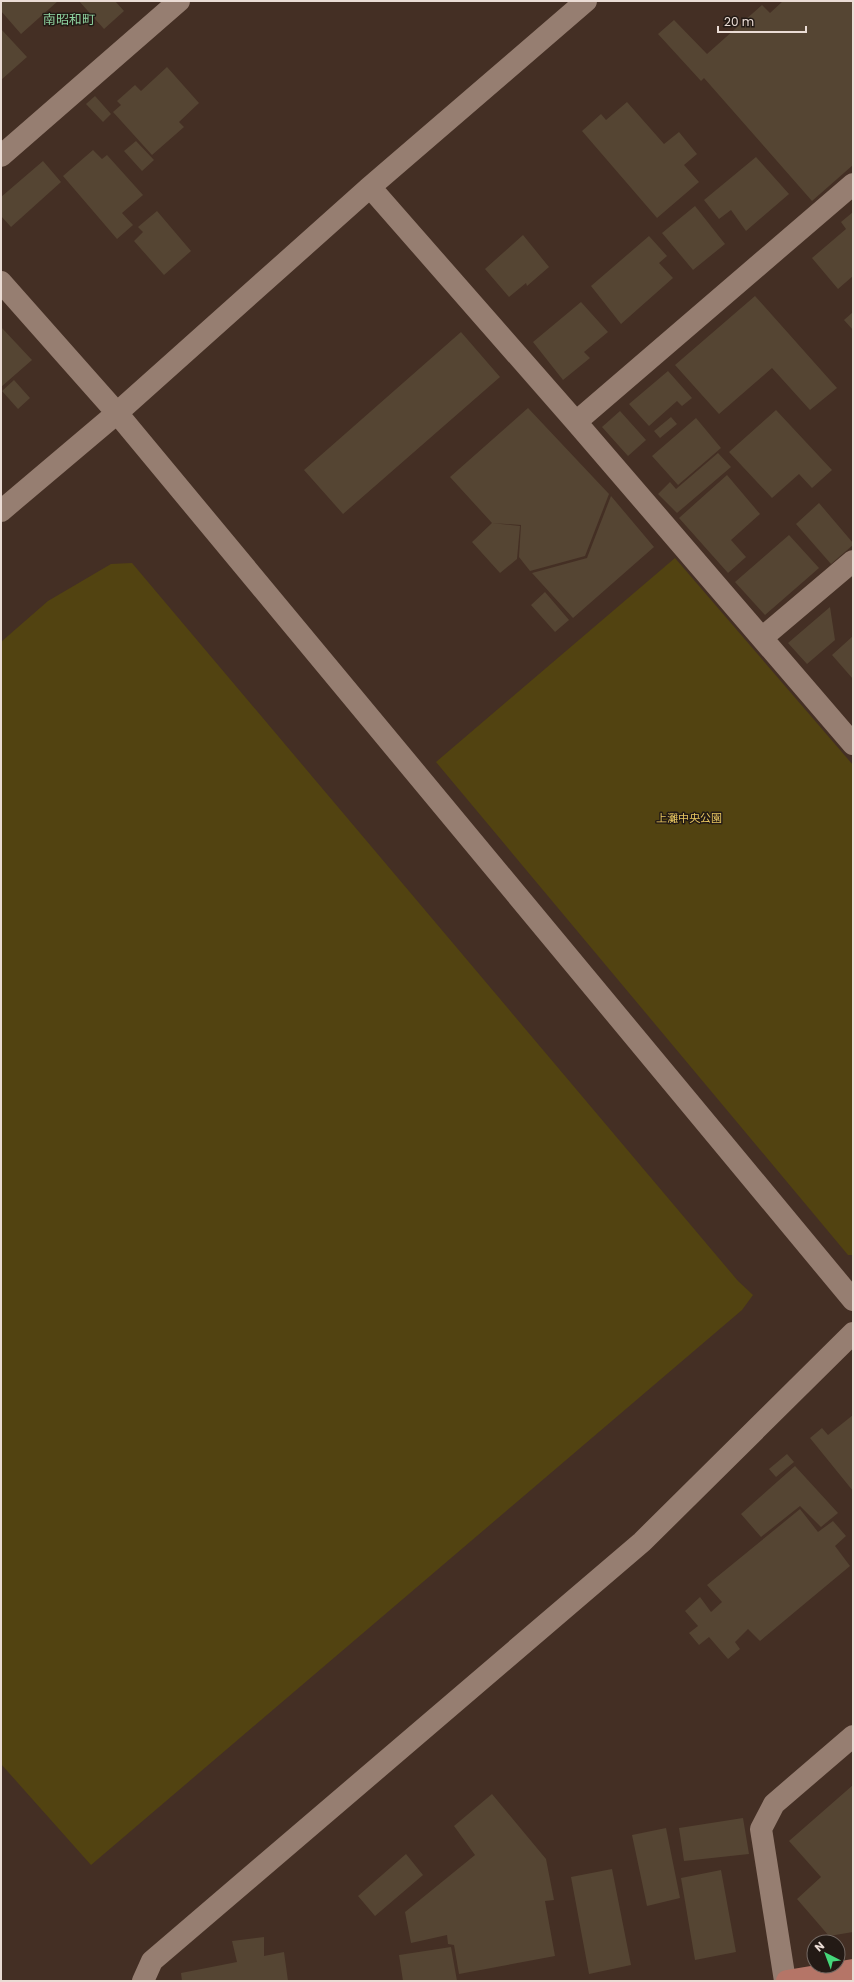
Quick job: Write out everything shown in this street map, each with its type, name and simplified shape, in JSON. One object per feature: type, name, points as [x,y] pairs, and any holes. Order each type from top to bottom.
[{"type":"main road","points":[[786,1981],[853,1970]]},
{"type":"street","points":[[1,156],[179,1]]},
{"type":"street","points":[[1,511],[117,413],[370,187],[586,1]]},
{"type":"street","points":[[576,422],[853,184]]},
{"type":"street","points":[[370,187],[576,422],[853,744]]},
{"type":"street","points":[[1,282],[117,413],[853,1300]]},
{"type":"street","points":[[763,638],[853,561]]},
{"type":"street","points":[[143,1981],[152,1961],[642,1542],[853,1333]]},
{"type":"street","points":[[786,1981],[761,1829],[774,1804],[853,1736]]},
{"type":"green space","name":"上灘中央公園","points":[[675,558],[853,765],[853,1255],[848,1255],[436,762]]},
{"type":"green space","points":[[132,563],[738,1281],[753,1295],[742,1310],[91,1865],[1,1764],[1,642],[48,601],[111,564]]},
{"type":"building","points":[[1,1],[58,1],[21,34],[1,11]]},
{"type":"building","points":[[79,1],[115,1],[124,11],[104,29]]},
{"type":"building","points":[[783,1],[853,1],[853,165],[812,201],[704,78],[701,81],[658,34],[674,20],[707,54],[762,5],[770,13]]},
{"type":"building","points":[[1,29],[27,57],[1,80]]},
{"type":"building","points":[[167,67],[199,103],[179,122],[184,127],[152,155],[113,112],[121,105],[117,101],[135,85],[141,91]]},
{"type":"building","points":[[95,96],[111,114],[103,122],[86,104]]},
{"type":"building","points":[[627,102],[664,144],[679,132],[697,154],[684,165],[699,182],[657,218],[582,131],[601,114],[606,120]]},
{"type":"building","points":[[136,141],[154,160],[142,171],[124,151]]},
{"type":"building","points":[[93,150],[102,159],[107,155],[143,195],[122,213],[133,225],[117,239],[63,176]]},
{"type":"building","points":[[756,157],[789,194],[746,231],[731,210],[719,219],[704,200]]},
{"type":"building","points":[[43,161],[61,182],[11,227],[1,216],[1,197]]},
{"type":"building","points":[[695,206],[725,244],[693,270],[662,233]]},
{"type":"building","points":[[157,211],[191,251],[164,275],[134,241],[143,232],[138,227]]},
{"type":"building","points":[[853,212],[853,276],[838,289],[812,258],[846,229],[841,222]]},
{"type":"building","points":[[523,235],[549,267],[527,286],[526,283],[509,297],[485,269]]},
{"type":"building","points":[[649,236],[667,256],[659,263],[673,278],[621,324],[591,286]]},
{"type":"building","points":[[755,296],[837,388],[810,410],[772,368],[719,414],[675,365]]},
{"type":"building","points":[[581,302],[608,332],[584,352],[590,358],[563,380],[533,342]]},
{"type":"building","points":[[853,312],[853,330],[844,320]]},
{"type":"building","points":[[1,327],[32,360],[1,387]]},
{"type":"building","points":[[461,332],[500,377],[343,514],[304,470]]},
{"type":"building","points":[[668,371],[692,398],[682,406],[677,401],[649,426],[629,404]]},
{"type":"building","points":[[14,380],[30,398],[18,409],[2,391]]},
{"type":"building","points":[[528,408],[609,494],[585,556],[530,571],[519,557],[521,525],[492,523],[450,477]]},
{"type":"building","points":[[776,410],[832,470],[812,488],[799,474],[772,498],[729,452]]},
{"type":"building","points":[[620,411],[646,440],[628,456],[602,427]]},
{"type":"building","points":[[671,417],[677,424],[660,438],[654,431]]},
{"type":"building","points":[[696,418],[721,448],[678,485],[652,456]]},
{"type":"building","points":[[718,453],[731,467],[677,513],[658,494],[670,482],[676,489]]},
{"type":"building","points":[[727,475],[760,514],[731,540],[746,557],[728,573],[679,518]]},
{"type":"building","points":[[611,496],[654,547],[573,618],[532,573],[587,558]]},
{"type":"building","points":[[819,503],[853,543],[853,545],[831,564],[796,524]]},
{"type":"building","points":[[492,523],[520,526],[517,559],[500,573],[472,542]]},
{"type":"building","points":[[789,535],[819,568],[765,615],[735,582]]},
{"type":"building","points":[[545,592],[569,620],[555,632],[531,605]]},
{"type":"building","points":[[830,607],[835,640],[807,664],[788,643]]},
{"type":"building","points":[[853,636],[853,679],[832,655]]},
{"type":"building","points":[[853,1415],[853,1491],[810,1438],[822,1428],[828,1435]]},
{"type":"building","points":[[787,1454],[794,1462],[776,1477],[769,1469]]},
{"type":"building","points":[[795,1466],[838,1513],[821,1527],[800,1506],[761,1537],[741,1514]]},
{"type":"building","points":[[800,1509],[818,1532],[833,1521],[846,1536],[835,1546],[850,1566],[760,1641],[748,1629],[735,1642],[740,1649],[728,1659],[709,1637],[699,1645],[689,1633],[698,1626],[685,1611],[700,1597],[711,1612],[722,1602],[707,1585]]},
{"type":"building","points":[[853,1785],[853,1932],[827,1934],[797,1899],[821,1877],[789,1841]]},
{"type":"building","points":[[492,1794],[546,1859],[554,1900],[545,1901],[555,1956],[459,1974],[454,1945],[448,1944],[447,1935],[411,1943],[405,1912],[475,1855],[454,1826]]},
{"type":"building","points":[[743,1818],[749,1854],[684,1861],[679,1828]]},
{"type":"building","points":[[666,1828],[680,1898],[647,1906],[632,1835]]},
{"type":"building","points":[[406,1854],[423,1875],[375,1916],[358,1896]]},
{"type":"building","points":[[612,1869],[631,1965],[589,1974],[571,1877]]},
{"type":"building","points":[[721,1870],[736,1952],[695,1960],[681,1878]]},
{"type":"building","points":[[264,1937],[264,1956],[284,1952],[288,1981],[182,1981],[181,1973],[237,1962],[232,1941]]},
{"type":"building","points":[[451,1947],[457,1981],[403,1981],[399,1955]]},
{"type":"district","name":"南昭和町","points":[[69,19]]}]
